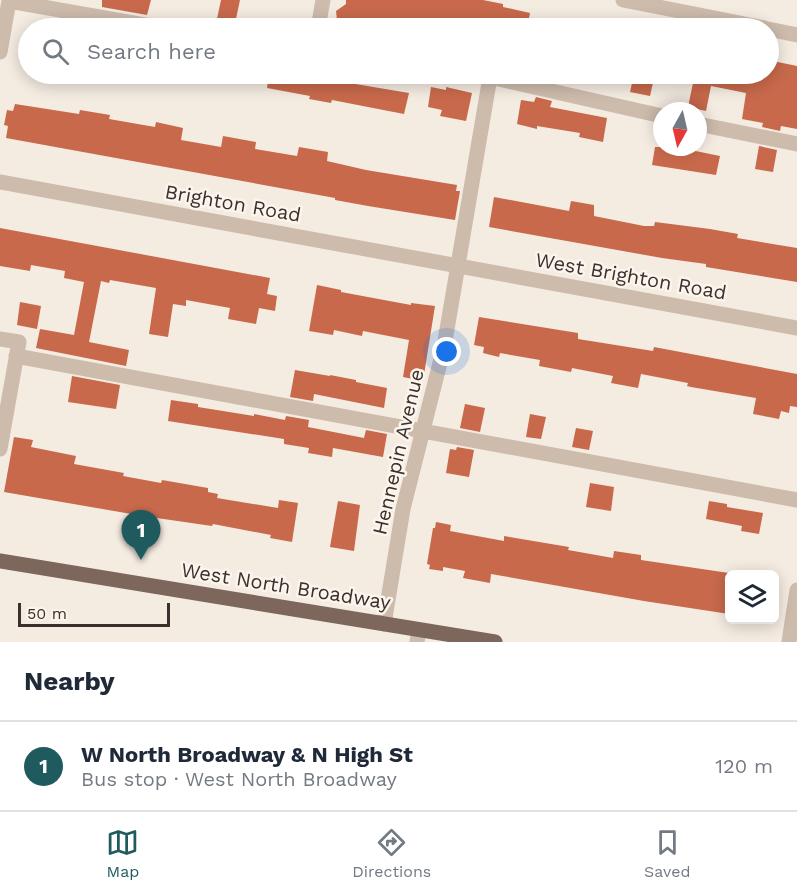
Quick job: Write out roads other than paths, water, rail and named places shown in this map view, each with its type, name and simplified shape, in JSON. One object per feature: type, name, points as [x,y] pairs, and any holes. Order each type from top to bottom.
[{"type":"main road","name":"West North Broadway","points":[[0,561],[384,624],[418,636],[495,642]]},
{"type":"street","points":[[0,52],[8,0],[107,18]]},
{"type":"street","points":[[320,18],[323,0]]},
{"type":"street","points":[[623,0],[712,18]]},
{"type":"street","points":[[779,31],[797,35]]},
{"type":"street","name":"Hennepin Avenue","points":[[384,624],[403,509],[444,347],[489,84]]},
{"type":"street","points":[[521,84],[653,114]]},
{"type":"street","points":[[707,126],[797,144]]},
{"type":"street","name":"Brighton Road","points":[[0,182],[458,266]]},
{"type":"street","name":"West Brighton Road","points":[[458,266],[797,328]]},
{"type":"street","points":[[0,339],[19,342],[0,449]]},
{"type":"street","points":[[16,356],[797,500]]},
{"type":"street","points":[[789,642],[797,590]]},
{"type":"place","name":"W North Broadway & N High St","points":[[141,560]]}]
